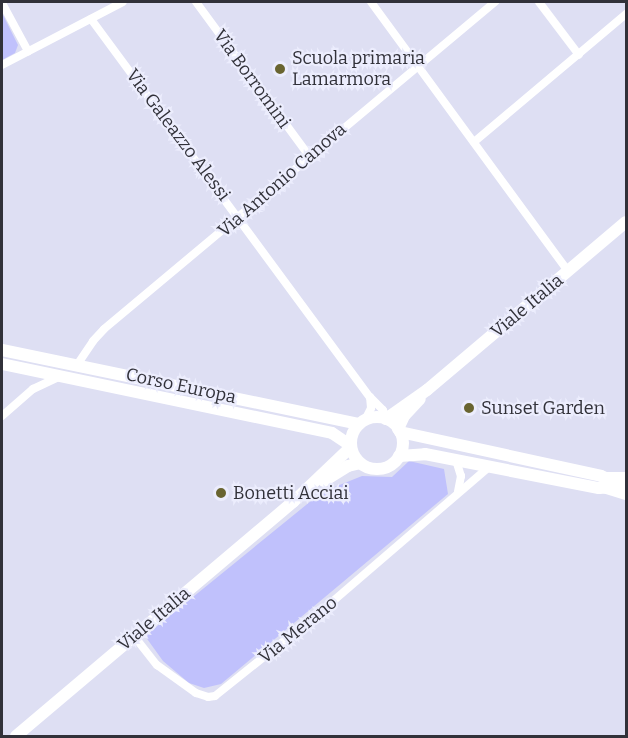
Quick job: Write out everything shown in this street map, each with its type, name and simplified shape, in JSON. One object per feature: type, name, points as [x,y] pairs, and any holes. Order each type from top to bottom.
[{"type":"main road","name":"Viale Italia","points":[[386,419],[427,390],[627,222]]},
{"type":"main road","name":"Corso Europa","points":[[2,350],[362,422]]},
{"type":"main road","name":"Corso Europa","points":[[2,364],[332,433],[351,446]]},
{"type":"main road","name":"Viale Italia","points":[[399,430],[404,416],[427,390]]},
{"type":"main road","points":[[399,430],[402,444],[395,462],[381,469],[374,469],[360,463],[351,446],[352,437],[362,422],[386,419],[399,430],[600,482]]},
{"type":"main road","name":"Viale Italia","points":[[16,736],[293,501],[351,446]]},
{"type":"main road","points":[[399,456],[426,454],[489,467],[627,486]]},
{"type":"main road","name":"Viale Italia","points":[[293,501],[339,471],[360,463]]},
{"type":"street","points":[[2,65],[123,2]]},
{"type":"street","name":"Via Borromini","points":[[196,2],[309,156]]},
{"type":"street","points":[[371,2],[568,271]]},
{"type":"street","points":[[478,2],[484,10]]},
{"type":"street","name":"Via Antonio Canova","points":[[77,365],[97,336],[495,2]]},
{"type":"street","points":[[539,2],[579,55]]},
{"type":"street","points":[[2,3],[28,51]]},
{"type":"street","points":[[474,142],[627,14]]},
{"type":"street","name":"Via Galeazzo Alessi","points":[[92,19],[370,397],[383,410],[386,419]]},
{"type":"street","points":[[2,416],[33,389],[61,376]]},
{"type":"street","points":[[362,422],[371,408],[370,397]]},
{"type":"street","points":[[456,460],[461,477],[458,493]]},
{"type":"street","name":"Via Merano","points":[[134,636],[157,665],[196,693],[208,697],[215,696],[325,608],[489,467]]},
{"type":"street","points":[[600,482],[627,476]]},
{"type":"street","points":[[600,482],[627,496]]},
{"type":"shaded area","points":[[2,13],[18,45],[15,53],[2,60]]},
{"type":"shaded area","points":[[409,461],[444,469],[448,494],[221,684],[204,688],[189,683],[163,661],[145,636],[322,492],[362,476],[392,477]]},
{"type":"place","name":"Scuola primaria Lamarmora","points":[[280,69]]},
{"type":"place","name":"Sunset Garden","points":[[469,408]]},
{"type":"place","name":"Bonetti Acciai","points":[[221,493]]}]
